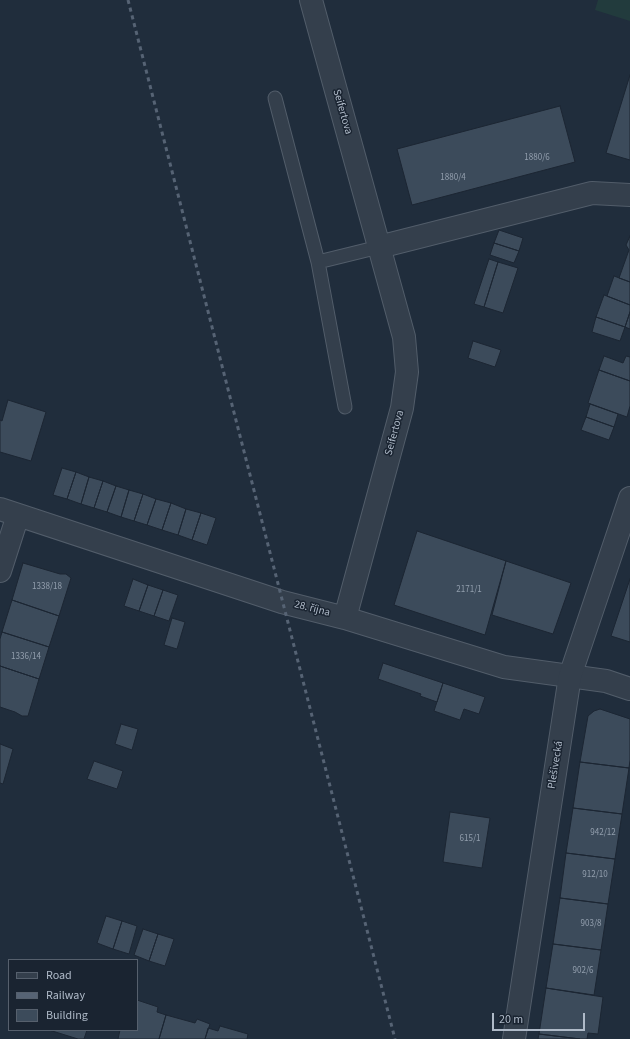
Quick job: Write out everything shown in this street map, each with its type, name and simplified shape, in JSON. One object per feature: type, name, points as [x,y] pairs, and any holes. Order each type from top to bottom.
[{"type":"street","name":"Seifertova","points":[[311,0],[404,337],[407,372],[402,408],[346,618]]},
{"type":"street","points":[[379,247],[592,193],[630,195]]},
{"type":"street","name":"Plešivecká","points":[[514,1039],[570,676],[630,498]]},
{"type":"street","points":[[0,571],[9,512]]},
{"type":"street","name":"28. října","points":[[9,512],[282,602],[346,618],[504,667],[606,681],[630,689]]},
{"type":"lane","points":[[275,98],[318,262],[345,407]]},
{"type":"lane","points":[[318,262],[379,247]]},
{"type":"green space","points":[[598,0],[630,0],[630,21],[595,10]]},
{"type":"building","points":[[630,75],[630,160],[606,153]]},
{"type":"building","points":[[560,106],[575,162],[412,205],[397,149]]},
{"type":"building","points":[[499,230],[523,238],[519,251],[494,243]]},
{"type":"building","points":[[630,236],[630,282],[619,278],[629,250],[626,245]]},
{"type":"building","points":[[494,243],[519,251],[514,263],[490,255]]},
{"type":"building","points":[[489,259],[498,262],[484,307],[474,304]]},
{"type":"building","points":[[498,262],[518,268],[503,313],[484,307]]},
{"type":"building","points":[[614,276],[630,282],[630,305],[607,296]]},
{"type":"building","points":[[604,295],[630,305],[630,312],[625,327],[596,317]]},
{"type":"building","points":[[630,312],[630,329],[625,327]]},
{"type":"building","points":[[596,317],[625,327],[620,341],[592,332]]},
{"type":"building","points":[[473,341],[501,350],[495,367],[468,358]]},
{"type":"building","points":[[604,356],[623,363],[626,356],[630,357],[630,381],[599,370]]},
{"type":"building","points":[[599,370],[630,381],[630,406],[627,417],[588,403]]},
{"type":"building","points":[[8,400],[46,412],[31,461],[0,452],[0,420],[2,421]]},
{"type":"building","points":[[590,404],[618,414],[614,427],[586,417]]},
{"type":"building","points":[[586,417],[614,427],[609,440],[581,430]]},
{"type":"building","points":[[62,468],[76,472],[67,499],[53,495]]},
{"type":"building","points":[[76,472],[89,477],[81,504],[67,499]]},
{"type":"building","points":[[89,477],[103,481],[94,508],[81,504]]},
{"type":"building","points":[[103,481],[116,486],[107,512],[94,508]]},
{"type":"building","points":[[116,486],[129,490],[121,517],[107,512]]},
{"type":"building","points":[[129,490],[143,494],[134,521],[121,517]]},
{"type":"building","points":[[143,494],[156,499],[147,525],[134,521]]},
{"type":"building","points":[[156,499],[171,503],[162,530],[147,525]]},
{"type":"building","points":[[171,503],[186,509],[178,535],[162,530]]},
{"type":"building","points":[[186,509],[201,513],[192,540],[178,535]]},
{"type":"building","points":[[201,513],[216,518],[207,545],[192,540]]},
{"type":"building","points":[[417,531],[506,561],[485,635],[394,605]]},
{"type":"building","points":[[506,561],[571,583],[553,634],[492,615]]},
{"type":"building","points":[[23,563],[60,574],[66,574],[71,578],[59,616],[12,600]]},
{"type":"building","points":[[133,579],[148,585],[139,611],[124,606]]},
{"type":"building","points":[[630,579],[630,642],[611,636]]},
{"type":"building","points":[[148,585],[163,590],[154,616],[139,611]]},
{"type":"building","points":[[163,590],[178,595],[169,621],[154,616]]},
{"type":"building","points":[[12,600],[59,616],[49,647],[2,632]]},
{"type":"building","points":[[172,618],[185,622],[177,649],[164,645]]},
{"type":"building","points":[[2,632],[49,647],[39,679],[0,666],[0,639]]},
{"type":"building","points":[[383,663],[443,683],[437,702],[420,696],[421,694],[378,679]]},
{"type":"building","points":[[0,666],[39,679],[28,716],[22,716],[0,707]]},
{"type":"building","points":[[443,683],[485,697],[479,714],[464,709],[460,720],[434,711]]},
{"type":"building","points":[[600,709],[630,719],[629,768],[580,762],[588,716],[594,711]]},
{"type":"building","points":[[121,724],[138,729],[132,750],[115,744]]},
{"type":"building","points":[[0,744],[13,749],[3,784],[0,783]]},
{"type":"building","points":[[94,761],[123,771],[117,789],[87,779]]},
{"type":"building","points":[[580,762],[629,768],[622,814],[573,808]]},
{"type":"building","points":[[573,808],[622,814],[615,859],[566,853]]},
{"type":"building","points":[[450,812],[490,818],[482,868],[443,862]]},
{"type":"building","points":[[566,853],[615,859],[608,904],[560,898]]},
{"type":"building","points":[[560,898],[608,904],[601,950],[553,944]]},
{"type":"building","points":[[106,916],[122,921],[113,949],[97,943]]},
{"type":"building","points":[[122,921],[137,926],[129,954],[113,949]]},
{"type":"building","points":[[143,929],[158,934],[149,961],[134,955]]},
{"type":"building","points":[[158,934],[174,939],[165,966],[149,961]]},
{"type":"building","points":[[553,944],[601,950],[594,995],[546,988]]},
{"type":"building","points":[[546,988],[603,997],[598,1034],[588,1033],[587,1039],[580,1039],[539,1034]]},
{"type":"building","points":[[138,1000],[158,1007],[157,1012],[166,1015],[159,1039],[118,1039],[120,1031],[138,1031]]},
{"type":"building","points":[[166,1015],[195,1023],[197,1019],[210,1024],[205,1039],[159,1039]]},
{"type":"building","points":[[220,1026],[248,1034],[247,1039],[205,1039],[208,1028],[218,1031]]},
{"type":"building","points":[[52,1031],[87,1031],[84,1039],[78,1039]]},
{"type":"building","points":[[539,1034],[580,1039],[538,1039]]},
{"type":"railway","points":[[128,0],[395,1039]]}]
